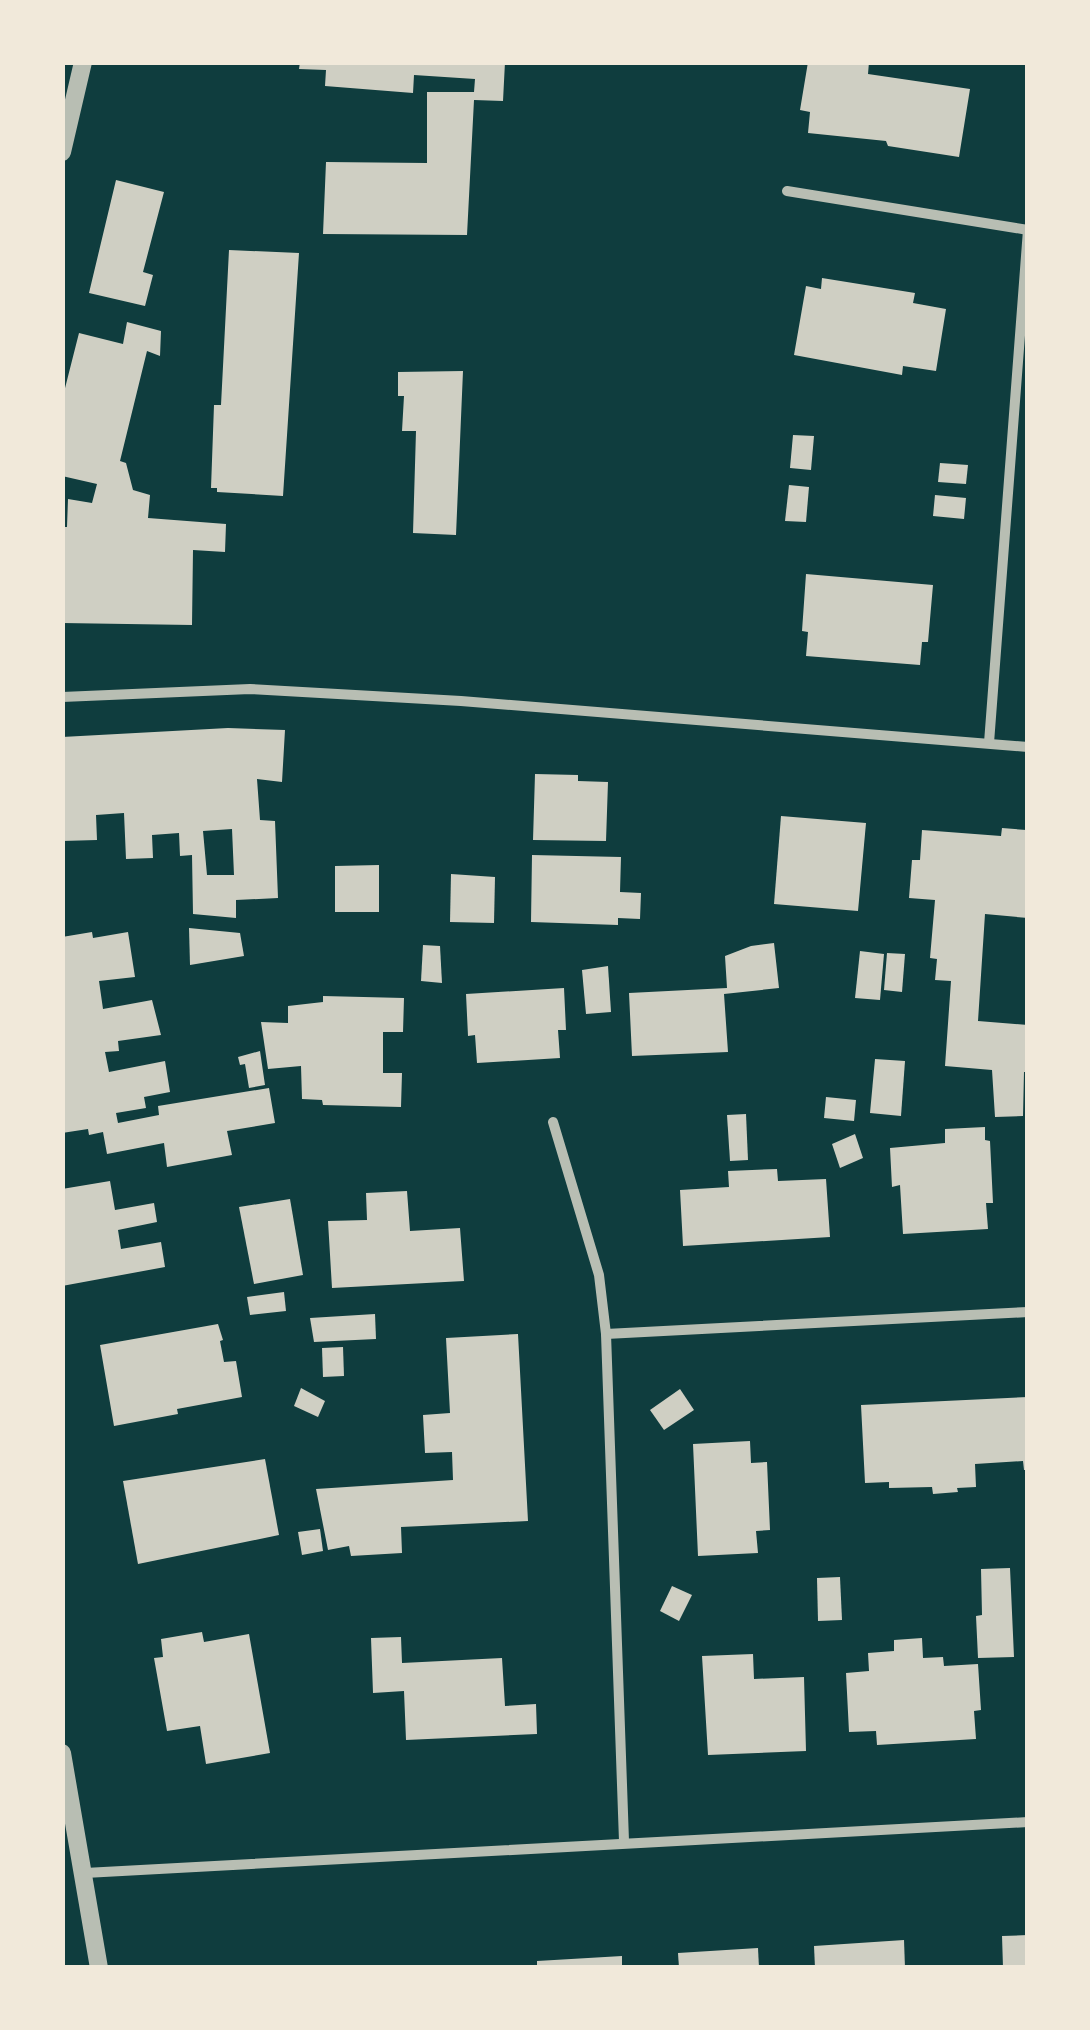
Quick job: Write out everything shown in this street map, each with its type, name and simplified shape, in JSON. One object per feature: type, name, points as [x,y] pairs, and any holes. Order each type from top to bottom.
[{"type":"street","points":[[62,152],[83,62]]},
{"type":"street","points":[[787,191],[1028,230],[989,743]]},
{"type":"street","points":[[62,698],[250,689],[461,701],[1028,747]]},
{"type":"street","points":[[553,1122],[599,1276],[606,1334],[624,1842]]},
{"type":"street","points":[[606,1334],[1028,1312]]},
{"type":"street","points":[[62,1753],[100,1968]]},
{"type":"street","points":[[85,1873],[1028,1822]]},
{"type":"building","points":[[300,62],[505,62],[503,101],[474,100],[467,235],[323,234],[326,162],[427,163],[427,92],[474,92],[475,79],[414,75],[413,93],[325,86],[326,70],[299,69]]},
{"type":"building","points":[[808,62],[869,62],[868,74],[970,89],[959,157],[888,146],[886,141],[808,133],[810,112],[800,110]]},
{"type":"building","points":[[116,180],[164,192],[143,272],[153,275],[145,306],[89,293]]},
{"type":"building","points":[[229,250],[299,253],[283,496],[217,492],[217,488],[211,488],[214,405],[221,405]]},
{"type":"building","points":[[822,278],[915,293],[913,303],[946,309],[936,371],[903,366],[902,375],[794,355],[806,286],[821,289]]},
{"type":"building","points":[[127,322],[161,331],[160,356],[147,351],[120,461],[126,463],[133,490],[150,495],[148,518],[226,524],[225,552],[193,550],[192,625],[62,623],[62,527],[67,527],[68,499],[92,503],[97,484],[62,476],[62,400],[79,333],[123,344]]},
{"type":"building","points":[[463,371],[456,535],[413,533],[416,431],[402,431],[404,396],[398,396],[398,372]]},
{"type":"building","points":[[793,435],[814,436],[811,470],[790,468]]},
{"type":"building","points":[[940,463],[968,465],[966,484],[938,482]]},
{"type":"building","points":[[789,485],[809,487],[806,522],[785,521]]},
{"type":"building","points":[[935,495],[966,498],[964,519],[933,516]]},
{"type":"building","points":[[806,574],[933,585],[928,642],[922,642],[920,665],[806,656],[808,632],[802,631]]},
{"type":"building","points":[[228,728],[285,730],[282,782],[257,779],[260,820],[275,821],[278,898],[236,900],[236,918],[193,914],[192,855],[180,856],[179,833],[152,835],[153,858],[126,859],[124,813],[96,815],[97,840],[62,841],[62,737]],"holes":[[[232,829],[234,875],[207,875],[203,831]]]},
{"type":"building","points":[[535,774],[578,775],[578,781],[608,782],[606,841],[533,840]]},
{"type":"building","points":[[781,816],[866,823],[858,911],[774,904]]},
{"type":"building","points":[[1002,828],[1026,830],[1028,918],[985,914],[978,1021],[1028,1025],[1028,1072],[1024,1072],[1023,1116],[995,1117],[992,1070],[945,1066],[951,981],[935,980],[937,959],[930,958],[935,900],[909,898],[912,860],[920,860],[922,830],[1001,836]]},
{"type":"building","points":[[532,855],[621,857],[620,892],[641,893],[640,919],[618,918],[618,925],[531,922]]},
{"type":"building","points":[[379,865],[379,912],[335,912],[335,866]]},
{"type":"building","points":[[451,874],[495,877],[494,923],[450,922]]},
{"type":"building","points":[[189,928],[240,933],[244,956],[190,965]]},
{"type":"building","points":[[92,932],[93,938],[128,932],[135,977],[99,981],[103,1009],[152,1000],[161,1035],[118,1041],[119,1051],[105,1052],[109,1072],[165,1061],[170,1092],[144,1097],[146,1108],[116,1113],[118,1123],[159,1115],[158,1106],[269,1088],[275,1123],[227,1131],[232,1155],[167,1167],[164,1143],[107,1154],[103,1132],[89,1135],[88,1129],[62,1133],[62,937]]},
{"type":"building","points":[[774,943],[779,988],[724,994],[728,1052],[632,1056],[629,993],[727,988],[725,956]]},
{"type":"building","points":[[423,945],[440,946],[442,983],[421,981]]},
{"type":"building","points":[[860,951],[884,954],[880,1000],[855,998]]},
{"type":"building","points":[[887,953],[905,954],[902,992],[884,990]]},
{"type":"building","points":[[608,966],[611,1012],[586,1014],[582,970]]},
{"type":"building","points":[[564,988],[566,1030],[558,1030],[560,1058],[477,1063],[475,1035],[468,1036],[466,994]]},
{"type":"building","points":[[323,996],[404,998],[403,1032],[383,1032],[383,1073],[402,1073],[401,1107],[323,1105],[322,1100],[302,1099],[301,1066],[268,1069],[261,1022],[288,1023],[288,1006],[323,1002]]},
{"type":"building","points":[[260,1051],[265,1085],[249,1088],[245,1064],[240,1065],[238,1057]]},
{"type":"building","points":[[875,1059],[905,1061],[901,1116],[870,1113]]},
{"type":"building","points":[[826,1097],[856,1100],[854,1121],[824,1118]]},
{"type":"building","points":[[746,1114],[748,1160],[730,1161],[727,1115]]},
{"type":"building","points":[[985,1127],[985,1140],[990,1141],[993,1203],[986,1203],[988,1229],[903,1234],[900,1185],[892,1187],[890,1148],[945,1143],[945,1129]]},
{"type":"building","points":[[855,1134],[863,1158],[840,1168],[832,1144]]},
{"type":"building","points":[[777,1169],[778,1181],[826,1179],[830,1237],[683,1246],[680,1190],[729,1187],[728,1171]]},
{"type":"building","points":[[110,1181],[115,1210],[154,1203],[157,1222],[118,1230],[121,1249],[161,1242],[165,1267],[62,1286],[62,1189]]},
{"type":"building","points":[[407,1191],[410,1231],[460,1228],[464,1281],[332,1288],[328,1221],[367,1220],[366,1193]]},
{"type":"building","points":[[290,1199],[303,1275],[254,1284],[239,1207]]},
{"type":"building","points":[[284,1292],[286,1311],[250,1315],[247,1297]]},
{"type":"building","points":[[375,1314],[376,1339],[314,1342],[310,1318]]},
{"type":"building","points":[[218,1324],[224,1362],[236,1361],[242,1397],[114,1426],[100,1345]]},
{"type":"building","points":[[518,1334],[528,1521],[401,1527],[402,1553],[351,1556],[349,1546],[328,1550],[316,1489],[453,1480],[452,1452],[425,1453],[423,1415],[450,1413],[446,1338]]},
{"type":"building","points":[[343,1347],[344,1376],[323,1377],[322,1348]]},
{"type":"building","points":[[301,1388],[325,1401],[318,1417],[294,1406]]},
{"type":"building","points":[[680,1389],[694,1410],[664,1430],[650,1410]]},
{"type":"building","points":[[1028,1397],[1028,1470],[1024,1470],[1023,1461],[975,1464],[976,1487],[933,1494],[932,1487],[889,1488],[889,1482],[865,1483],[861,1405]]},
{"type":"building","points":[[750,1441],[751,1463],[767,1462],[770,1530],[756,1531],[758,1553],[698,1556],[693,1444]]},
{"type":"building","points":[[265,1459],[279,1535],[138,1564],[123,1481]]},
{"type":"building","points":[[320,1529],[323,1551],[302,1555],[298,1532]]},
{"type":"building","points":[[1010,1568],[1014,1657],[978,1658],[976,1616],[982,1615],[981,1569]]},
{"type":"building","points":[[840,1577],[842,1620],[818,1621],[817,1578]]},
{"type":"building","points":[[672,1586],[692,1595],[679,1621],[660,1611]]},
{"type":"building","points":[[202,1632],[204,1642],[249,1634],[270,1753],[206,1764],[200,1726],[167,1731],[154,1658],[163,1657],[161,1639]]},
{"type":"building","points":[[401,1637],[402,1663],[502,1658],[505,1706],[536,1704],[537,1734],[406,1740],[404,1691],[373,1693],[371,1638]]},
{"type":"building","points":[[922,1638],[923,1658],[943,1657],[944,1666],[978,1664],[981,1710],[974,1711],[976,1739],[877,1745],[876,1731],[849,1732],[846,1673],[869,1671],[868,1653],[894,1651],[894,1640]]},
{"type":"building","points":[[753,1654],[754,1679],[804,1677],[806,1751],[708,1755],[702,1656]]},
{"type":"building","points":[[1028,1935],[1028,1968],[1003,1968],[1002,1936]]},
{"type":"building","points":[[904,1940],[905,1968],[815,1968],[814,1946]]},
{"type":"building","points":[[758,1948],[759,1968],[679,1968],[678,1953]]},
{"type":"building","points":[[622,1956],[622,1968],[537,1968],[537,1961]]}]
